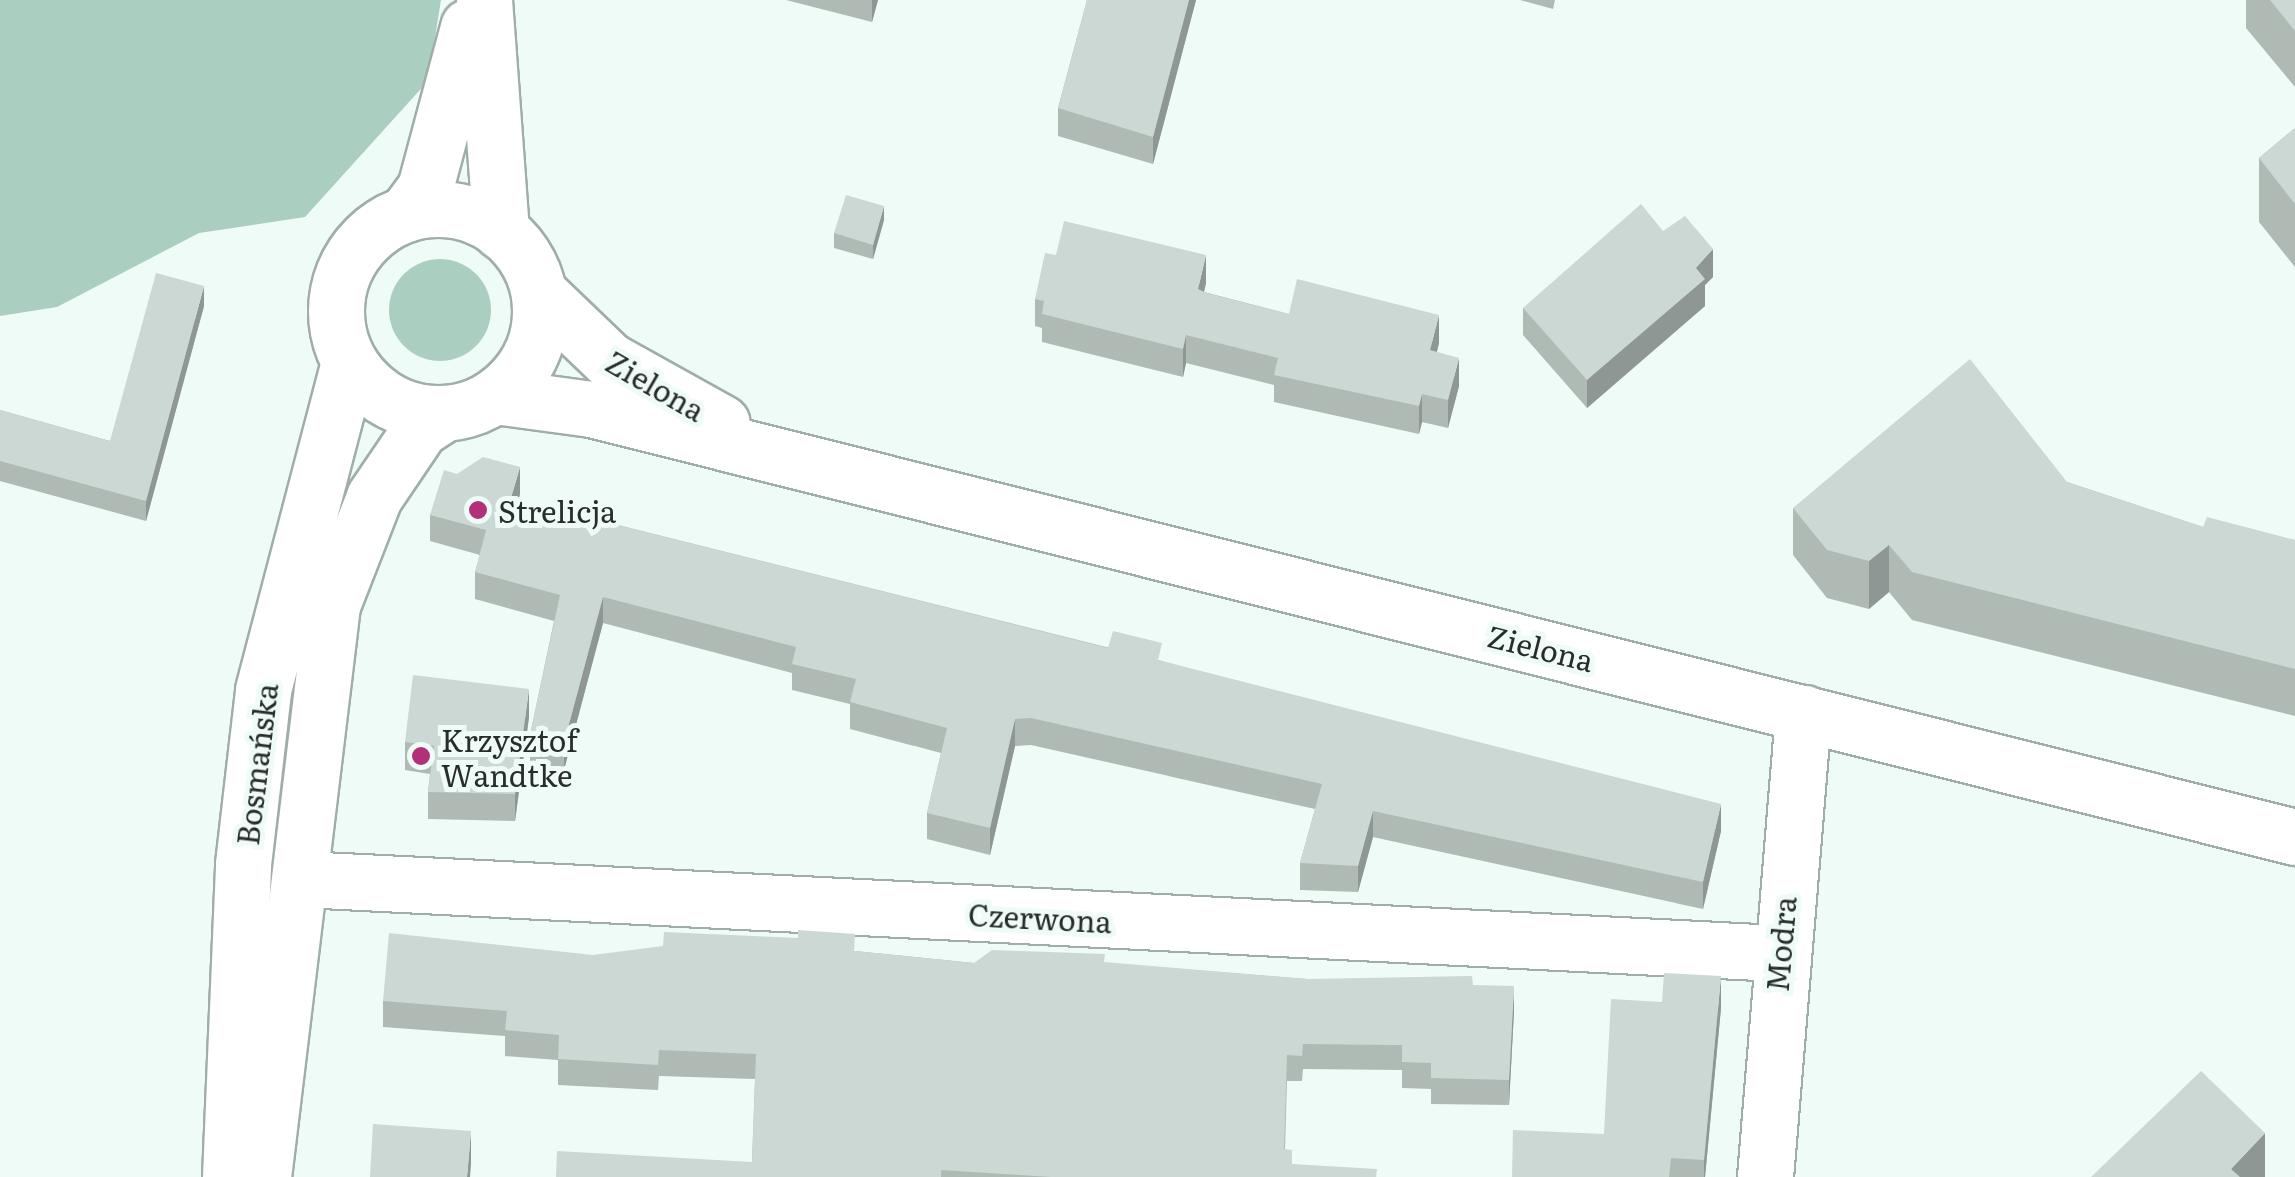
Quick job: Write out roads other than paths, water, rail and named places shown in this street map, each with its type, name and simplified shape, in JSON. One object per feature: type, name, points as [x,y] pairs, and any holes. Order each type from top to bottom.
[{"type":"street","points":[[406,214],[425,188],[476,0]]},
{"type":"street","points":[[484,0],[500,231],[539,293],[532,351],[496,396],[444,414],[389,401],[349,362],[337,319],[343,275],[379,228],[406,214],[456,211],[500,231]]},
{"type":"street","name":"Zielona","points":[[539,293],[610,360],[786,459]]},
{"type":"street","name":"Bosmańska","points":[[230,1177],[243,864],[263,690],[349,362]]},
{"type":"street","name":"Zielona","points":[[496,396],[538,397],[2295,837]]},
{"type":"street","name":"Bosmańska","points":[[264,1177],[302,879],[324,660],[350,546],[397,460],[444,414]]},
{"type":"street","name":"Modra","points":[[1764,1177],[1778,953],[1804,712]]},
{"type":"street","name":"Czerwona","points":[[302,879],[1778,953]]},
{"type":"place","name":"Strelicja","points":[[478,510]]},
{"type":"place","name":"Krzysztof Wandtke","points":[[421,756]]}]
